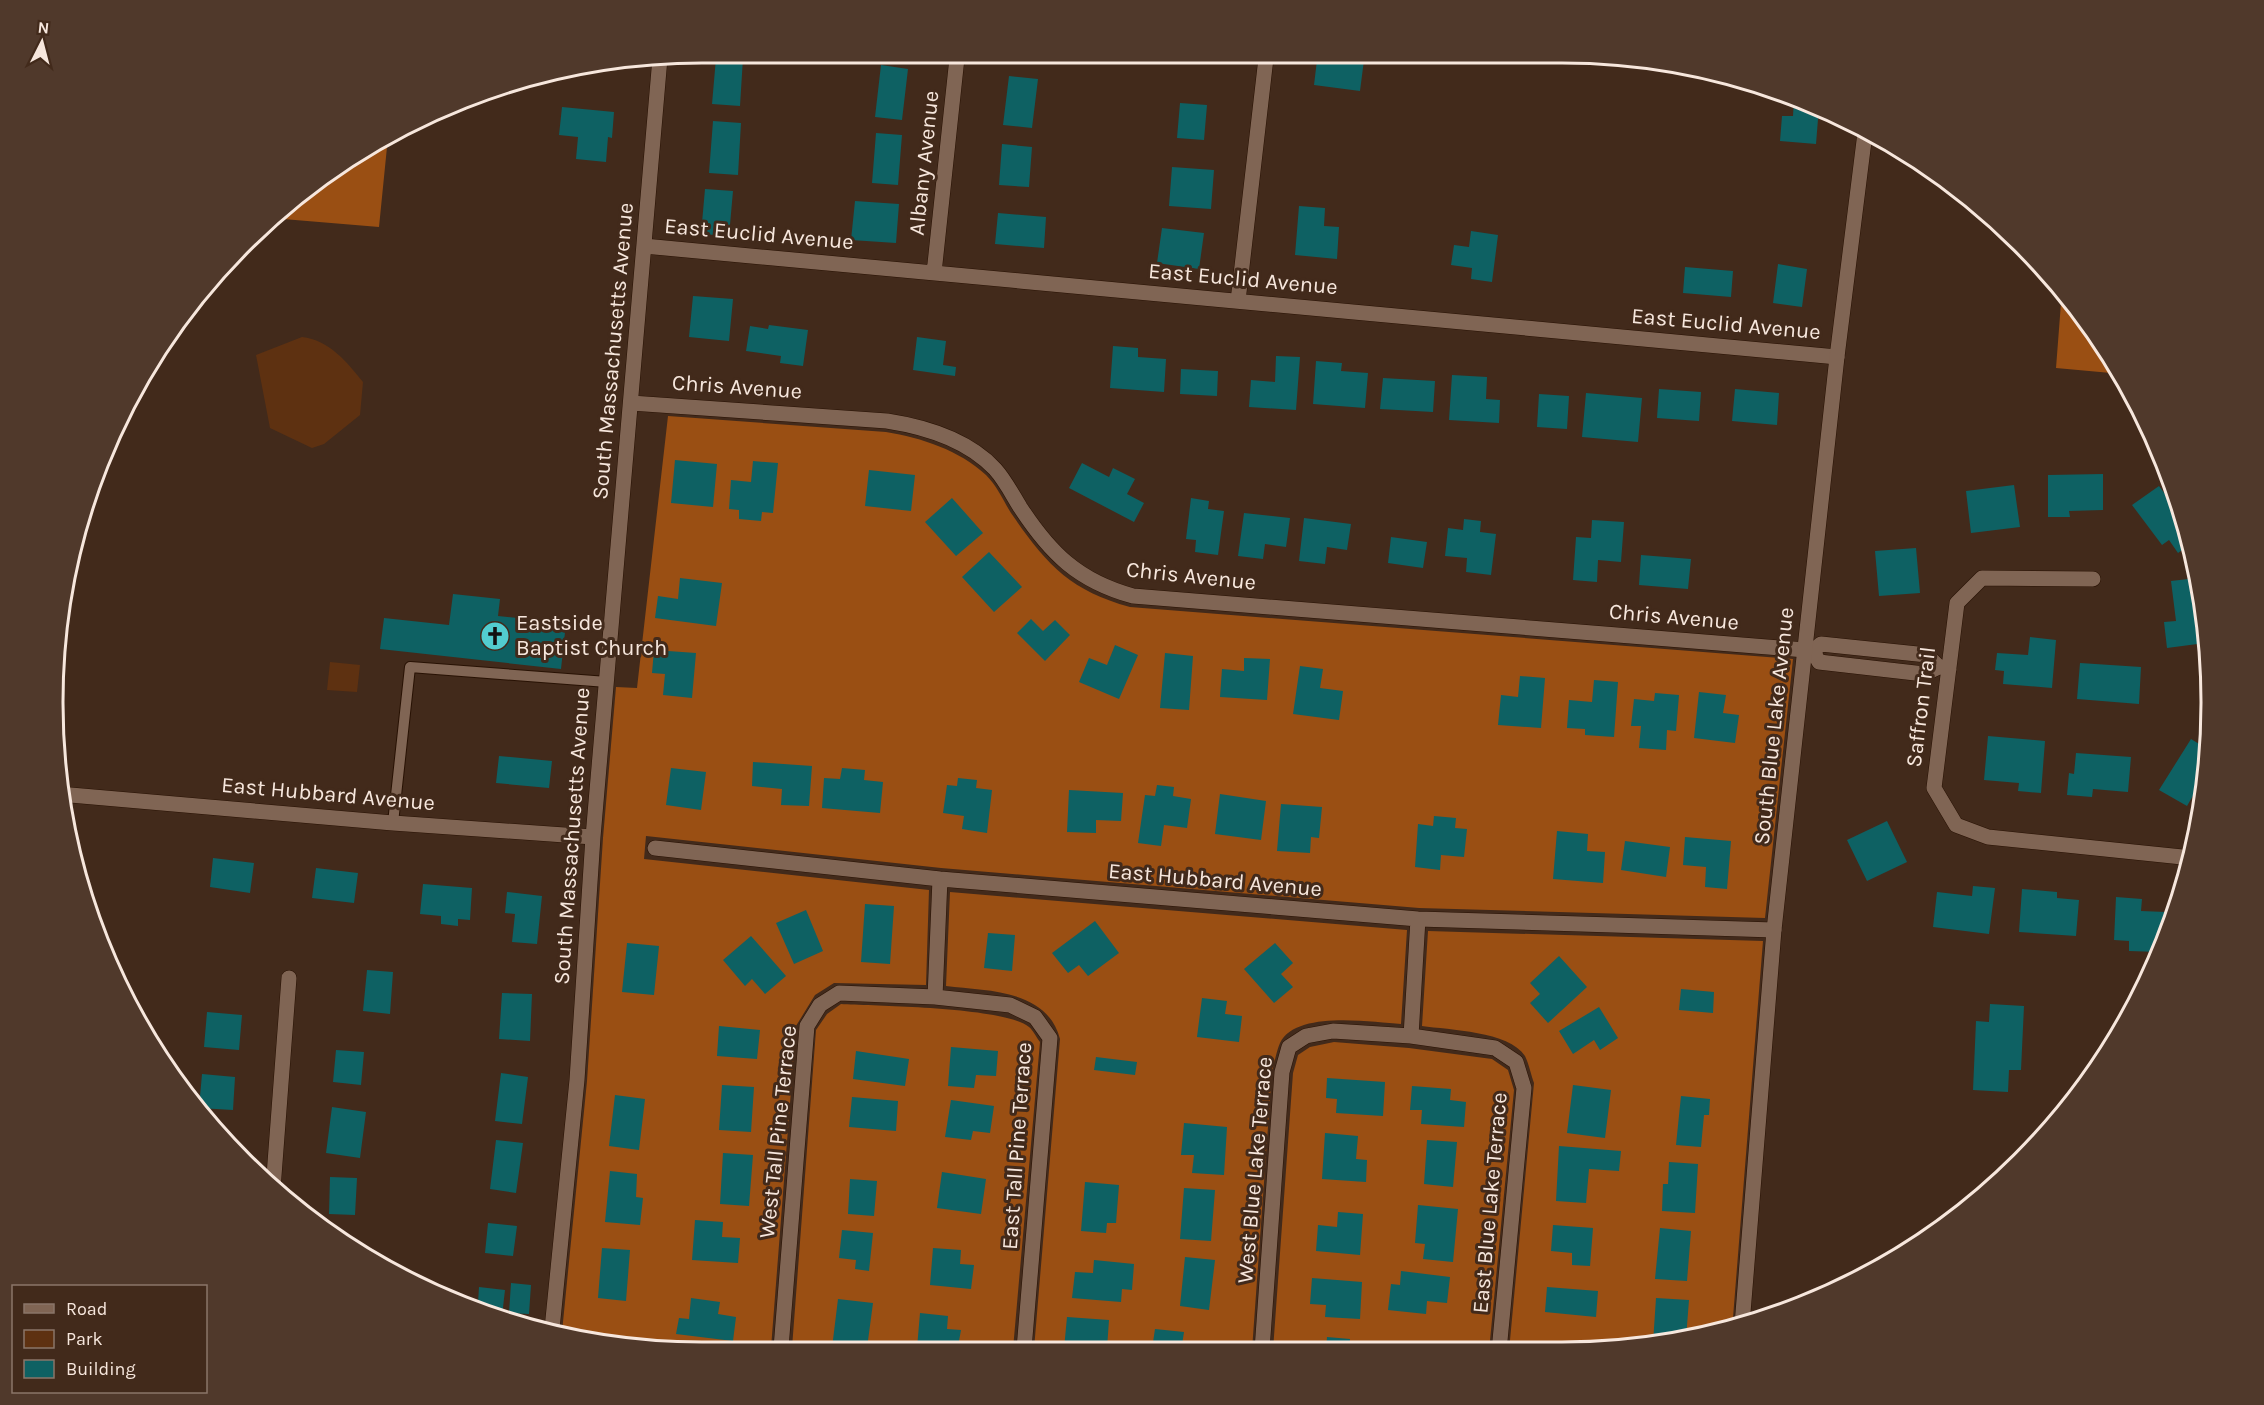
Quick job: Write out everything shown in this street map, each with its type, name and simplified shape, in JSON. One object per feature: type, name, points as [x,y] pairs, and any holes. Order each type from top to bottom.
[{"type":"street","name":"Albany Avenue","points":[[934,273],[956,63]]},
{"type":"street","points":[[1238,301],[1265,63]]},
{"type":"street","name":"South Massachusetts Avenue","points":[[553,1324],[577,1080],[593,837],[659,64]]},
{"type":"street","name":"South Blue Lake Avenue","points":[[1743,1315],[1774,930],[1809,651],[1837,357],[1863,139]]},
{"type":"street","name":"East Euclid Avenue","points":[[644,246],[1837,357]]},
{"type":"street","name":"Chris Avenue","points":[[631,403],[887,421],[913,424],[936,432],[968,448],[995,469],[1039,535],[1064,562],[1108,589],[1133,596],[1809,651],[1821,644],[1927,656],[1944,668]]},
{"type":"street","name":"Saffron Trail","points":[[2093,579],[1982,578],[1957,603],[1944,668],[1934,788],[1956,825],[1988,837],[2182,857]]},
{"type":"street","name":"East Hubbard Avenue","points":[[70,795],[393,823],[593,837]]},
{"type":"street","name":"East Hubbard Avenue","points":[[655,848],[940,879],[1418,919],[1774,930]]},
{"type":"street","points":[[935,997],[940,879]]},
{"type":"street","points":[[1411,1036],[1418,919]]},
{"type":"street","points":[[274,1177],[289,978]]},
{"type":"street","name":"West Tall Pine Terrace","points":[[782,1342],[807,1026],[820,1005],[839,993],[935,997]]},
{"type":"street","name":"East Tall Pine Terrace","points":[[935,997],[1010,1005],[1035,1017],[1050,1038],[1025,1342]]},
{"type":"street","name":"West Blue Lake Terrace","points":[[1263,1342],[1282,1072],[1289,1047],[1306,1036],[1334,1030],[1411,1036]]},
{"type":"street","name":"East Blue Lake Terrace","points":[[1411,1036],[1496,1048],[1516,1062],[1524,1088],[1500,1342]]},
{"type":"lane","points":[[393,823],[410,667],[607,682]]},
{"type":"green space","points":[[302,337],[321,342],[329,347],[363,382],[360,415],[324,444],[312,448],[270,428],[256,355]]},
{"type":"green space","points":[[330,662],[360,665],[357,692],[327,690]]},
{"type":"shaded area","points":[[387,147],[379,227],[284,219],[347,171]]},
{"type":"shaded area","points":[[2061,303],[2109,373],[2056,368]]},
{"type":"shaded area","points":[[668,416],[886,432],[939,446],[964,459],[986,475],[1036,547],[1061,573],[1091,592],[1130,607],[1793,659],[1765,918],[1419,908],[941,868],[646,836],[644,859],[929,890],[926,985],[834,983],[815,995],[796,1026],[771,1342],[661,1341],[619,1337],[563,1326],[587,1081],[603,838],[616,687],[637,688]]},
{"type":"shaded area","points":[[950,892],[1407,930],[1401,1024],[1354,1020],[1317,1022],[1301,1026],[1289,1033],[1280,1043],[1272,1071],[1253,1342],[1035,1342],[1060,1039],[1053,1023],[1042,1010],[1029,1002],[997,992],[946,986]]},
{"type":"shaded area","points":[[1428,931],[1763,941],[1733,1318],[1645,1337],[1603,1341],[1510,1342],[1534,1083],[1525,1056],[1506,1041],[1478,1033],[1422,1026]]},
{"type":"shaded area","points":[[841,1004],[968,1011],[1016,1020],[1029,1027],[1040,1042],[1014,1342],[792,1342],[816,1030],[827,1014]]},
{"type":"shaded area","points":[[1334,1042],[1409,1048],[1492,1059],[1508,1070],[1514,1090],[1490,1342],[1274,1342],[1293,1073],[1298,1055],[1310,1047]]},
{"type":"building","points":[[716,63],[743,63],[740,106],[712,104]]},
{"type":"building","points":[[1317,63],[1364,63],[1360,91],[1314,85]]},
{"type":"building","points":[[881,65],[908,69],[902,120],[875,117]]},
{"type":"building","points":[[1009,76],[1038,79],[1032,128],[1003,125]]},
{"type":"building","points":[[1180,103],[1207,105],[1204,140],[1177,138]]},
{"type":"building","points":[[562,107],[614,112],[612,138],[608,137],[606,162],[576,159],[578,137],[559,135]]},
{"type":"building","points":[[1793,107],[1818,117],[1816,144],[1780,141],[1782,116],[1793,116]]},
{"type":"building","points":[[713,121],[741,123],[738,175],[709,173]]},
{"type":"building","points":[[876,133],[902,135],[898,185],[872,183]]},
{"type":"building","points":[[1002,144],[1032,147],[1029,187],[999,185]]},
{"type":"building","points":[[1172,167],[1214,170],[1211,209],[1169,206]]},
{"type":"building","points":[[705,189],[733,191],[729,236],[701,234]]},
{"type":"building","points":[[855,201],[899,204],[896,243],[851,240]]},
{"type":"building","points":[[1299,206],[1325,208],[1324,226],[1339,227],[1337,259],[1295,255]]},
{"type":"building","points":[[998,213],[1046,217],[1044,248],[995,244]]},
{"type":"building","points":[[1162,228],[1204,233],[1199,269],[1157,263]]},
{"type":"building","points":[[1471,231],[1498,235],[1492,282],[1471,279],[1472,268],[1451,265],[1454,245],[1469,247]]},
{"type":"building","points":[[1778,264],[1807,269],[1802,307],[1773,303]]},
{"type":"building","points":[[1685,267],[1733,271],[1731,297],[1683,293]]},
{"type":"building","points":[[693,296],[733,299],[729,341],[689,337]]},
{"type":"building","points":[[769,325],[808,330],[803,366],[780,363],[781,356],[746,351],[750,326],[768,329]]},
{"type":"building","points":[[917,337],[946,341],[943,365],[956,367],[955,376],[913,370]]},
{"type":"building","points":[[1113,346],[1138,348],[1138,357],[1166,359],[1164,392],[1110,388]]},
{"type":"building","points":[[1276,356],[1300,357],[1296,410],[1249,407],[1251,380],[1275,382]]},
{"type":"building","points":[[1316,361],[1342,363],[1341,371],[1368,373],[1365,408],[1313,404]]},
{"type":"building","points":[[1181,369],[1218,371],[1217,396],[1180,394]]},
{"type":"building","points":[[1452,375],[1487,377],[1486,399],[1500,400],[1499,423],[1449,420]]},
{"type":"building","points":[[1383,378],[1435,381],[1433,412],[1380,409]]},
{"type":"building","points":[[1659,389],[1701,392],[1699,421],[1657,418]]},
{"type":"building","points":[[1735,389],[1779,393],[1777,425],[1732,421]]},
{"type":"building","points":[[1586,393],[1642,398],[1638,442],[1582,437]]},
{"type":"building","points":[[1539,394],[1569,396],[1567,429],[1537,427]]},
{"type":"building","points":[[675,460],[717,464],[713,507],[671,503]]},
{"type":"building","points":[[753,461],[778,463],[773,513],[762,512],[761,521],[739,519],[739,510],[729,509],[731,480],[751,482]]},
{"type":"building","points":[[1082,463],[1109,477],[1113,468],[1135,479],[1127,494],[1144,503],[1134,522],[1069,488]]},
{"type":"building","points":[[869,470],[915,475],[911,511],[865,506]]},
{"type":"building","points":[[2103,474],[2103,510],[2069,511],[2070,517],[2048,517],[2048,475]]},
{"type":"building","points":[[2014,485],[2020,527],[1971,533],[1966,491]]},
{"type":"building","points":[[2159,486],[2167,497],[2182,550],[2178,553],[2169,540],[2162,545],[2132,505]]},
{"type":"building","points":[[952,498],[983,533],[956,556],[925,522]]},
{"type":"building","points":[[1191,498],[1209,501],[1208,509],[1224,511],[1218,555],[1195,552],[1196,540],[1186,539]]},
{"type":"building","points":[[1244,513],[1290,518],[1286,547],[1265,544],[1263,559],[1238,556]]},
{"type":"building","points":[[1304,518],[1351,524],[1347,550],[1327,547],[1325,564],[1299,561]]},
{"type":"building","points":[[1464,519],[1481,521],[1480,532],[1496,534],[1491,575],[1466,572],[1467,558],[1445,556],[1448,528],[1463,530]]},
{"type":"building","points":[[1592,520],[1624,522],[1621,562],[1598,560],[1597,582],[1573,580],[1576,537],[1591,538]]},
{"type":"building","points":[[1391,537],[1427,542],[1423,568],[1388,563]]},
{"type":"building","points":[[1916,548],[1920,593],[1879,596],[1875,551]]},
{"type":"building","points":[[989,552],[1022,587],[994,612],[962,577]]},
{"type":"building","points":[[1641,555],[1691,559],[1688,589],[1639,585]]},
{"type":"building","points":[[680,578],[722,583],[716,626],[655,618],[658,596],[678,599]]},
{"type":"building","points":[[2189,579],[2198,644],[2167,648],[2164,622],[2176,621],[2171,581]]},
{"type":"building","points":[[453,594],[500,599],[498,616],[566,623],[561,669],[380,649],[384,618],[449,625]]},
{"type":"building","points":[[1031,619],[1043,631],[1055,620],[1070,635],[1045,661],[1017,633]]},
{"type":"building","points":[[2030,637],[2056,640],[2052,688],[2003,684],[2004,671],[1995,670],[1997,653],[2028,655]]},
{"type":"building","points":[[1115,645],[1138,655],[1119,699],[1079,682],[1089,658],[1107,665]]},
{"type":"building","points":[[654,650],[696,653],[692,698],[663,695],[665,674],[652,673]]},
{"type":"building","points":[[1165,653],[1193,656],[1189,710],[1160,708]]},
{"type":"building","points":[[1244,658],[1270,659],[1267,700],[1220,697],[1222,669],[1244,671]]},
{"type":"building","points":[[2080,663],[2141,667],[2139,704],[2077,699]]},
{"type":"building","points":[[1300,666],[1323,669],[1320,688],[1343,691],[1339,720],[1293,714]]},
{"type":"building","points":[[1520,676],[1545,678],[1541,728],[1498,725],[1501,695],[1518,697]]},
{"type":"building","points":[[1594,680],[1618,682],[1614,737],[1585,735],[1585,729],[1567,728],[1569,700],[1592,702]]},
{"type":"building","points":[[1699,692],[1726,695],[1723,713],[1739,715],[1735,743],[1694,738]]},
{"type":"building","points":[[1655,693],[1679,695],[1676,731],[1667,730],[1666,750],[1639,748],[1641,726],[1631,726],[1634,699],[1654,701]]},
{"type":"building","points":[[1988,736],[2045,741],[2041,793],[2018,791],[2019,783],[1984,780]]},
{"type":"building","points":[[2191,739],[2200,744],[2195,792],[2187,806],[2159,790]]},
{"type":"building","points":[[2076,753],[2131,757],[2128,792],[2093,789],[2092,797],[2067,795],[2069,773],[2074,774]]},
{"type":"building","points":[[499,756],[552,761],[549,788],[496,783]]},
{"type":"building","points":[[753,762],[812,766],[809,806],[781,805],[782,789],[752,786]]},
{"type":"building","points":[[671,768],[706,772],[701,810],[666,805]]},
{"type":"building","points":[[842,768],[865,770],[864,780],[883,782],[880,813],[822,808],[824,778],[840,779]]},
{"type":"building","points":[[958,778],[977,780],[976,788],[992,790],[987,833],[962,829],[964,816],[943,813],[947,785],[957,786]]},
{"type":"building","points":[[1157,785],[1174,787],[1173,796],[1191,799],[1187,828],[1164,825],[1161,846],[1138,843],[1145,795],[1155,796]]},
{"type":"building","points":[[1069,790],[1123,793],[1121,821],[1096,820],[1096,833],[1067,832]]},
{"type":"building","points":[[1220,794],[1266,801],[1261,840],[1215,834]]},
{"type":"building","points":[[1281,804],[1322,807],[1319,838],[1311,837],[1310,853],[1277,851]]},
{"type":"building","points":[[1434,816],[1456,818],[1455,828],[1467,829],[1464,857],[1441,855],[1440,870],[1415,867],[1418,824],[1433,826]]},
{"type":"building","points":[[1887,821],[1907,862],[1867,881],[1847,840]]},
{"type":"building","points":[[1557,831],[1588,834],[1587,851],[1605,852],[1603,883],[1553,879]]},
{"type":"building","points":[[1685,837],[1731,841],[1727,889],[1705,887],[1706,867],[1683,865]]},
{"type":"building","points":[[1625,841],[1670,847],[1666,877],[1621,870]]},
{"type":"building","points":[[213,858],[254,863],[250,893],[210,887]]},
{"type":"building","points":[[316,868],[358,873],[354,903],[312,898]]},
{"type":"building","points":[[423,884],[472,888],[470,920],[458,919],[458,926],[441,924],[441,916],[420,914]]},
{"type":"building","points":[[1973,886],[1995,888],[1989,934],[1933,927],[1937,892],[1972,896]]},
{"type":"building","points":[[2022,889],[2057,892],[2057,898],[2079,900],[2076,936],[2019,932]]},
{"type":"building","points":[[507,892],[542,896],[537,944],[512,942],[515,914],[505,913]]},
{"type":"building","points":[[2116,897],[2142,899],[2141,911],[2165,912],[2150,952],[2129,951],[2129,941],[2114,940]]},
{"type":"building","points":[[865,904],[894,906],[890,964],[861,962]]},
{"type":"building","points":[[806,910],[823,951],[794,964],[776,923]]},
{"type":"building","points":[[1095,921],[1119,953],[1088,976],[1079,965],[1068,973],[1052,953]]},
{"type":"building","points":[[988,933],[1015,935],[1012,971],[984,968]]},
{"type":"building","points":[[751,936],[786,976],[765,994],[752,979],[745,986],[723,960]]},
{"type":"building","points":[[627,943],[659,946],[654,995],[622,992]]},
{"type":"building","points":[[1275,943],[1293,963],[1281,974],[1293,987],[1274,1003],[1244,969]]},
{"type":"building","points":[[1559,956],[1587,987],[1548,1023],[1530,1003],[1540,994],[1530,983]]},
{"type":"building","points":[[367,970],[393,972],[390,1014],[363,1011]]},
{"type":"building","points":[[1681,989],[1714,992],[1713,1013],[1679,1010]]},
{"type":"building","points":[[502,993],[532,994],[530,1041],[499,1039]]},
{"type":"building","points":[[1202,998],[1227,1001],[1225,1014],[1242,1016],[1239,1042],[1197,1037]]},
{"type":"building","points":[[1990,1004],[2024,1006],[2021,1070],[2009,1070],[2008,1092],[1973,1090],[1976,1021],[1989,1022]]},
{"type":"building","points":[[1599,1007],[1618,1038],[1600,1050],[1594,1040],[1573,1054],[1559,1031]]},
{"type":"building","points":[[207,1012],[242,1015],[239,1050],[204,1047]]},
{"type":"building","points":[[719,1026],[760,1030],[757,1059],[717,1056]]},
{"type":"building","points":[[951,1047],[998,1051],[996,1076],[976,1075],[974,1088],[948,1086]]},
{"type":"building","points":[[336,1050],[364,1052],[361,1085],[333,1082]]},
{"type":"building","points":[[856,1051],[909,1059],[905,1086],[853,1079]]},
{"type":"building","points":[[1096,1057],[1137,1062],[1135,1075],[1094,1070]]},
{"type":"building","points":[[501,1073],[528,1077],[522,1124],[495,1121]]},
{"type":"building","points":[[202,1074],[235,1077],[233,1110],[209,1109],[200,1098]]},
{"type":"building","points":[[1327,1078],[1385,1082],[1383,1116],[1336,1113],[1337,1099],[1326,1098]]},
{"type":"building","points":[[722,1085],[754,1087],[751,1132],[719,1130]]},
{"type":"building","points":[[1573,1085],[1611,1090],[1605,1138],[1567,1133]]},
{"type":"building","points":[[1412,1086],[1451,1089],[1450,1100],[1466,1102],[1464,1127],[1421,1124],[1422,1110],[1410,1110]]},
{"type":"building","points":[[615,1095],[645,1099],[639,1150],[609,1146]]},
{"type":"building","points":[[1681,1096],[1710,1099],[1709,1115],[1704,1115],[1701,1147],[1676,1145]]},
{"type":"building","points":[[852,1097],[898,1101],[896,1131],[849,1127]]},
{"type":"building","points":[[951,1100],[994,1106],[990,1133],[973,1131],[971,1140],[945,1137]]},
{"type":"building","points":[[332,1107],[366,1112],[360,1158],[326,1153]]},
{"type":"building","points":[[1184,1123],[1227,1127],[1224,1175],[1192,1173],[1194,1155],[1181,1155]]},
{"type":"building","points":[[1325,1133],[1358,1136],[1356,1159],[1367,1160],[1366,1182],[1322,1179]]},
{"type":"building","points":[[496,1140],[523,1143],[516,1193],[490,1189]]},
{"type":"building","points":[[1427,1140],[1457,1142],[1453,1187],[1424,1184]]},
{"type":"building","points":[[1559,1146],[1621,1151],[1619,1171],[1589,1169],[1586,1203],[1556,1201]]},
{"type":"building","points":[[723,1153],[753,1155],[749,1206],[720,1204]]},
{"type":"building","points":[[1669,1162],[1698,1164],[1695,1213],[1662,1211],[1663,1184],[1668,1184]]},
{"type":"building","points":[[610,1171],[637,1174],[636,1197],[643,1198],[640,1225],[605,1222]]},
{"type":"building","points":[[942,1172],[986,1179],[981,1214],[937,1208]]},
{"type":"building","points":[[330,1177],[357,1178],[355,1215],[329,1214]]},
{"type":"building","points":[[850,1179],[877,1181],[874,1216],[848,1214]]},
{"type":"building","points":[[1085,1182],[1119,1185],[1116,1223],[1107,1223],[1106,1233],[1081,1231]]},
{"type":"building","points":[[1184,1188],[1215,1190],[1211,1241],[1180,1239]]},
{"type":"building","points":[[1418,1205],[1458,1209],[1453,1262],[1423,1259],[1425,1244],[1415,1243]]},
{"type":"building","points":[[1338,1212],[1363,1214],[1360,1255],[1316,1251],[1318,1225],[1337,1227]]},
{"type":"building","points":[[695,1220],[723,1222],[722,1237],[740,1238],[738,1263],[692,1260]]},
{"type":"building","points":[[488,1223],[517,1226],[513,1256],[485,1253]]},
{"type":"building","points":[[1553,1225],[1593,1228],[1590,1266],[1572,1265],[1572,1253],[1551,1251]]},
{"type":"building","points":[[1660,1228],[1691,1231],[1687,1281],[1655,1279]]},
{"type":"building","points":[[842,1230],[873,1233],[869,1271],[855,1269],[856,1260],[839,1258]]},
{"type":"building","points":[[602,1248],[630,1250],[626,1301],[598,1298]]},
{"type":"building","points":[[933,1248],[961,1250],[960,1264],[974,1265],[971,1289],[930,1285]]},
{"type":"building","points":[[1185,1257],[1215,1260],[1209,1310],[1180,1306]]},
{"type":"building","points":[[1094,1260],[1134,1264],[1132,1290],[1122,1289],[1121,1302],[1072,1298],[1075,1272],[1093,1273]]},
{"type":"building","points":[[1401,1271],[1450,1277],[1447,1303],[1427,1301],[1426,1314],[1388,1310],[1391,1284],[1400,1285]]},
{"type":"building","points":[[1312,1278],[1362,1282],[1360,1319],[1325,1317],[1326,1305],[1310,1304]]},
{"type":"building","points":[[511,1283],[531,1285],[529,1314],[509,1312]]},
{"type":"building","points":[[479,1287],[505,1290],[503,1310],[478,1301]]},
{"type":"building","points":[[1547,1287],[1598,1291],[1596,1317],[1545,1312]]},
{"type":"building","points":[[691,1298],[720,1302],[718,1314],[736,1317],[733,1341],[676,1334],[679,1318],[689,1319]]},
{"type":"building","points":[[1656,1298],[1689,1300],[1687,1330],[1653,1336]]},
{"type":"building","points":[[838,1299],[873,1303],[868,1342],[833,1342]]},
{"type":"building","points":[[920,1313],[948,1316],[947,1329],[961,1330],[959,1341],[969,1342],[918,1342]]},
{"type":"building","points":[[1067,1317],[1109,1320],[1107,1342],[1065,1342]]},
{"type":"building","points":[[1155,1329],[1184,1332],[1182,1342],[1153,1342]]},
{"type":"building","points":[[1327,1337],[1350,1339],[1350,1342],[1327,1342]]},
{"type":"place","name":"Eastside Baptist Church","points":[[495,636]]}]
